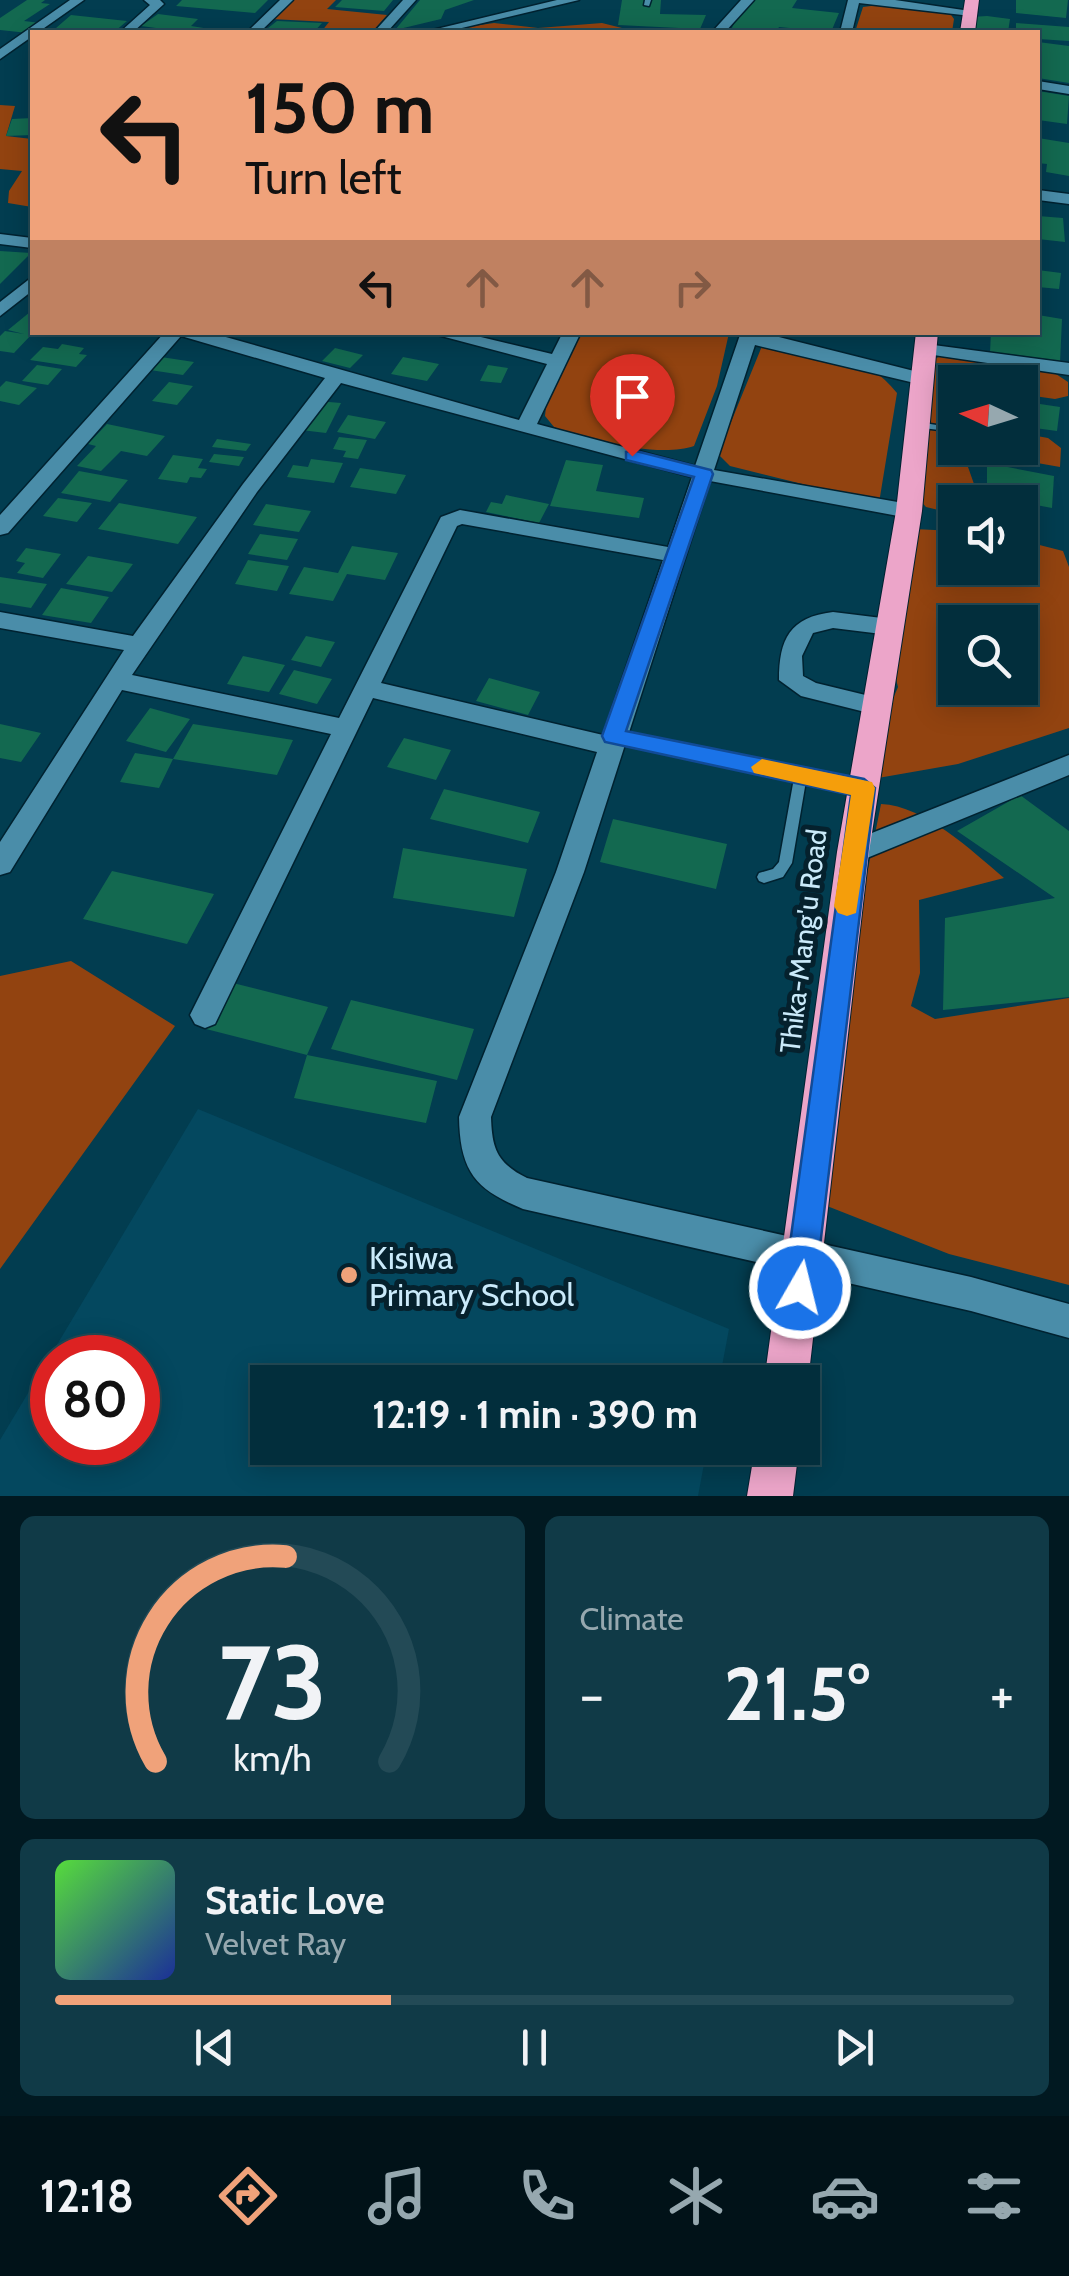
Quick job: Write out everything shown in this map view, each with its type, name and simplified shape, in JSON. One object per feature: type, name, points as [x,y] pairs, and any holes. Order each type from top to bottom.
[{"type":"highway","name":"Thika-Mang'u Road","points":[[788,1365],[853,852],[909,511],[925,354]]},
{"type":"highway","points":[[770,1496],[775,1465]]},
{"type":"street","points":[[39,30],[78,0]]},
{"type":"street","points":[[128,30],[158,4],[150,0]]},
{"type":"street","points":[[255,30],[286,0]]},
{"type":"street","points":[[382,30],[410,0]]},
{"type":"street","points":[[438,30],[541,4],[573,0]]},
{"type":"street","points":[[720,30],[748,0]]},
{"type":"street","points":[[847,30],[858,0],[971,6]]},
{"type":"street","points":[[0,35],[30,36]]},
{"type":"street","points":[[0,55],[30,37]]},
{"type":"street","points":[[1040,85],[1069,90]]},
{"type":"street","points":[[1040,195],[1069,200]]},
{"type":"street","points":[[7,240],[30,224]]},
{"type":"street","points":[[0,311],[30,284]]},
{"type":"street","points":[[0,528],[172,335]]},
{"type":"street","points":[[197,335],[704,474],[909,511]]},
{"type":"street","points":[[448,335],[558,360]]},
{"type":"street","points":[[525,428],[570,335]]},
{"type":"street","points":[[1069,369],[749,335],[570,872],[476,1117],[475,1153],[490,1177],[524,1193],[1069,1321]]},
{"type":"street","points":[[0,864],[140,644],[250,488],[336,376]]},
{"type":"street","points":[[205,1014],[440,533],[454,519],[676,555]]},
{"type":"street","points":[[0,620],[140,644]]},
{"type":"street","points":[[877,706],[809,690],[791,680],[789,662],[796,634],[811,622],[832,620],[890,628]]},
{"type":"street","points":[[118,681],[346,728]]},
{"type":"street","points":[[366,688],[612,741]]},
{"type":"street","points":[[853,852],[1069,765]]},
{"type":"lane","points":[[918,425],[938,428]]},
{"type":"lane","points":[[612,741],[864,788]]},
{"type":"lane","points":[[764,877],[778,873],[785,863],[800,775]]},
{"type":"shaded area","points":[[291,0],[336,0],[327,9],[387,15],[374,30],[323,30],[329,22],[271,19]]},
{"type":"shaded area","points":[[863,7],[949,12],[954,19],[952,30],[856,30]]},
{"type":"shaded area","points":[[494,23],[538,28],[602,23],[630,30],[446,30]]},
{"type":"shaded area","points":[[0,105],[15,106],[6,136],[30,139],[30,207],[8,203],[9,191],[22,171],[0,169]]},
{"type":"shaded area","points":[[573,335],[729,335],[717,386],[694,446],[663,450],[585,438],[554,427],[545,416],[547,398]]},
{"type":"shaded area","points":[[776,338],[826,349],[857,361],[897,393],[879,503],[730,466],[718,454],[762,346]]},
{"type":"shaded area","points":[[946,354],[1018,365],[938,365],[938,465],[970,465],[974,484],[938,485],[938,510],[926,507],[917,497],[934,359]]},
{"type":"shaded area","points":[[1038,368],[1050,370],[1068,382],[1068,396],[1038,397]]},
{"type":"shaded area","points":[[1038,436],[1061,448],[1060,467],[1038,463]]},
{"type":"shaded area","points":[[914,529],[938,530],[938,585],[1038,585],[1038,545],[1063,551],[1069,567],[1069,728],[958,764],[878,778],[889,708],[898,687],[895,675]]},
{"type":"shaded area","points":[[881,804],[914,812],[931,821],[1004,878],[919,900],[920,973],[911,1006],[935,1019],[1069,998],[1069,1285],[949,1254],[827,1206],[856,929]]},
{"type":"shaded area","points":[[71,961],[175,1026],[0,1269],[0,976]]},
{"type":"shaded area","name":"Kisiwa Primary School","points":[[198,1109],[729,1329],[722,1365],[250,1365],[250,1465],[704,1465],[698,1496],[0,1496],[0,1440],[30,1390],[30,1465],[160,1465],[160,1335],[63,1335]]},
{"type":"building","points":[[27,0],[45,0],[41,3],[50,4],[24,21],[41,23],[28,33],[0,30],[0,18]]},
{"type":"building","points":[[182,0],[268,0],[255,13],[176,6]]},
{"type":"building","points":[[342,0],[393,0],[384,11],[335,7]]},
{"type":"building","points":[[420,0],[474,0],[445,10],[441,19],[395,30]]},
{"type":"building","points":[[622,0],[661,0],[660,14],[706,15],[700,29],[618,25]]},
{"type":"building","points":[[755,0],[797,0],[792,8],[839,13],[832,30],[731,30],[738,15]]},
{"type":"building","points":[[1016,0],[1068,0],[1066,18],[1016,13]]},
{"type":"building","points":[[158,14],[198,19],[191,26],[216,30],[171,30],[141,26]]},
{"type":"building","points":[[71,15],[127,21],[116,30],[56,28]]},
{"type":"building","points":[[971,17],[1010,19],[1008,30],[969,30]]},
{"type":"building","points":[[277,21],[322,23],[316,30],[266,30]]},
{"type":"building","points":[[1016,23],[1069,27],[1069,41],[1040,39],[1040,30],[1016,30]]},
{"type":"building","points":[[1040,42],[1069,46],[1069,83],[1040,78]]},
{"type":"building","points":[[1040,91],[1069,96],[1067,124],[1040,120]]},
{"type":"building","points":[[30,118],[30,135],[6,136],[12,119]]},
{"type":"building","points":[[1040,138],[1069,143],[1069,176],[1046,172],[1047,164],[1040,163]]},
{"type":"building","points":[[1040,216],[1063,218],[1065,242],[1040,239]]},
{"type":"building","points":[[0,251],[30,253],[30,254],[0,284]]},
{"type":"building","points":[[1040,270],[1061,273],[1059,289],[1040,287]]},
{"type":"building","points":[[30,312],[31,335],[14,353],[0,351],[0,336],[5,331],[24,334],[8,330]]},
{"type":"building","points":[[1040,315],[1062,319],[1060,363],[990,353],[991,335],[1040,335]]},
{"type":"building","points":[[62,344],[84,348],[79,354],[87,355],[76,367],[30,360],[43,347],[58,349]]},
{"type":"building","points":[[335,348],[363,355],[350,368],[322,361]]},
{"type":"building","points":[[161,357],[194,362],[183,375],[150,370]]},
{"type":"building","points":[[403,357],[439,364],[427,381],[391,374]]},
{"type":"building","points":[[37,365],[62,369],[48,385],[22,381]]},
{"type":"building","points":[[488,365],[508,368],[501,383],[480,381]]},
{"type":"building","points":[[6,381],[37,388],[19,405],[0,401],[0,387]]},
{"type":"building","points":[[169,382],[193,386],[177,405],[152,401]]},
{"type":"building","points":[[317,401],[341,403],[326,433],[301,430]]},
{"type":"building","points":[[1038,404],[1060,407],[1057,431],[1038,428]]},
{"type":"building","points":[[348,415],[386,422],[375,439],[337,432]]},
{"type":"building","points":[[107,424],[165,436],[147,456],[121,451],[101,471],[77,466],[96,446],[88,444]]},
{"type":"building","points":[[339,437],[367,440],[358,459],[343,457],[346,451],[333,449]]},
{"type":"building","points":[[217,439],[251,444],[246,451],[212,447]]},
{"type":"building","points":[[214,454],[244,457],[239,466],[209,462]]},
{"type":"building","points":[[173,455],[203,459],[198,468],[207,469],[201,478],[190,477],[187,483],[158,479]]},
{"type":"building","points":[[311,459],[343,463],[334,483],[287,477],[293,465],[308,467]]},
{"type":"building","points":[[566,460],[603,465],[596,491],[644,498],[639,518],[550,506]]},
{"type":"building","points":[[987,465],[1054,476],[1052,508],[1038,505],[1038,485],[987,485]]},
{"type":"building","points":[[360,468],[406,475],[396,494],[350,487]]},
{"type":"building","points":[[79,471],[128,480],[110,502],[61,493]]},
{"type":"building","points":[[506,495],[549,504],[539,523],[486,512],[491,502],[502,504]]},
{"type":"building","points":[[58,498],[92,503],[77,522],[43,516]]},
{"type":"building","points":[[119,503],[197,517],[178,544],[98,529]]},
{"type":"building","points":[[266,504],[311,511],[299,532],[253,525]]},
{"type":"building","points":[[260,534],[298,539],[287,560],[248,554]]},
{"type":"building","points":[[352,546],[398,553],[385,580],[347,574],[333,601],[289,594],[304,567],[338,573]]},
{"type":"building","points":[[26,548],[61,554],[43,578],[17,573],[25,563],[16,561]]},
{"type":"building","points":[[88,556],[133,564],[112,592],[66,584]]},
{"type":"building","points":[[248,560],[289,566],[277,591],[235,584]]},
{"type":"building","points":[[0,577],[47,584],[31,608],[0,603]]},
{"type":"building","points":[[61,588],[109,597],[91,623],[42,615]]},
{"type":"building","points":[[306,636],[335,642],[321,667],[291,660]]},
{"type":"building","points":[[243,656],[285,665],[269,692],[227,684]]},
{"type":"building","points":[[294,670],[332,679],[317,704],[279,694]]},
{"type":"building","points":[[489,678],[540,692],[528,715],[476,701]]},
{"type":"building","points":[[150,708],[190,719],[166,752],[126,741]]},
{"type":"building","points":[[0,724],[41,733],[21,762],[0,758]]},
{"type":"building","points":[[193,724],[293,740],[277,775],[173,759]]},
{"type":"building","points":[[404,738],[451,750],[436,780],[387,767]]},
{"type":"building","points":[[135,753],[173,759],[159,788],[120,782]]},
{"type":"building","points":[[444,789],[540,812],[528,843],[430,819]]},
{"type":"building","points":[[1020,795],[1069,831],[1069,997],[943,1010],[945,918],[1055,898],[957,831]]},
{"type":"building","points":[[613,819],[727,844],[716,889],[600,862]]},
{"type":"building","points":[[403,848],[527,869],[514,917],[393,898]]},
{"type":"building","points":[[112,871],[214,894],[187,944],[83,919]]},
{"type":"building","points":[[229,982],[328,1007],[307,1055],[206,1029]]},
{"type":"building","points":[[351,1000],[474,1029],[457,1080],[331,1049]]},
{"type":"building","points":[[307,1055],[437,1081],[426,1123],[294,1098]]},
{"type":"slow traffic","points":[[762,767],[864,788],[847,906]]},
{"type":"place","name":"Kisiwa Primary School","points":[[349,1275]]},
{"type":"route","points":[[632,456],[704,474],[613,736],[864,788],[800,1288]]}]
